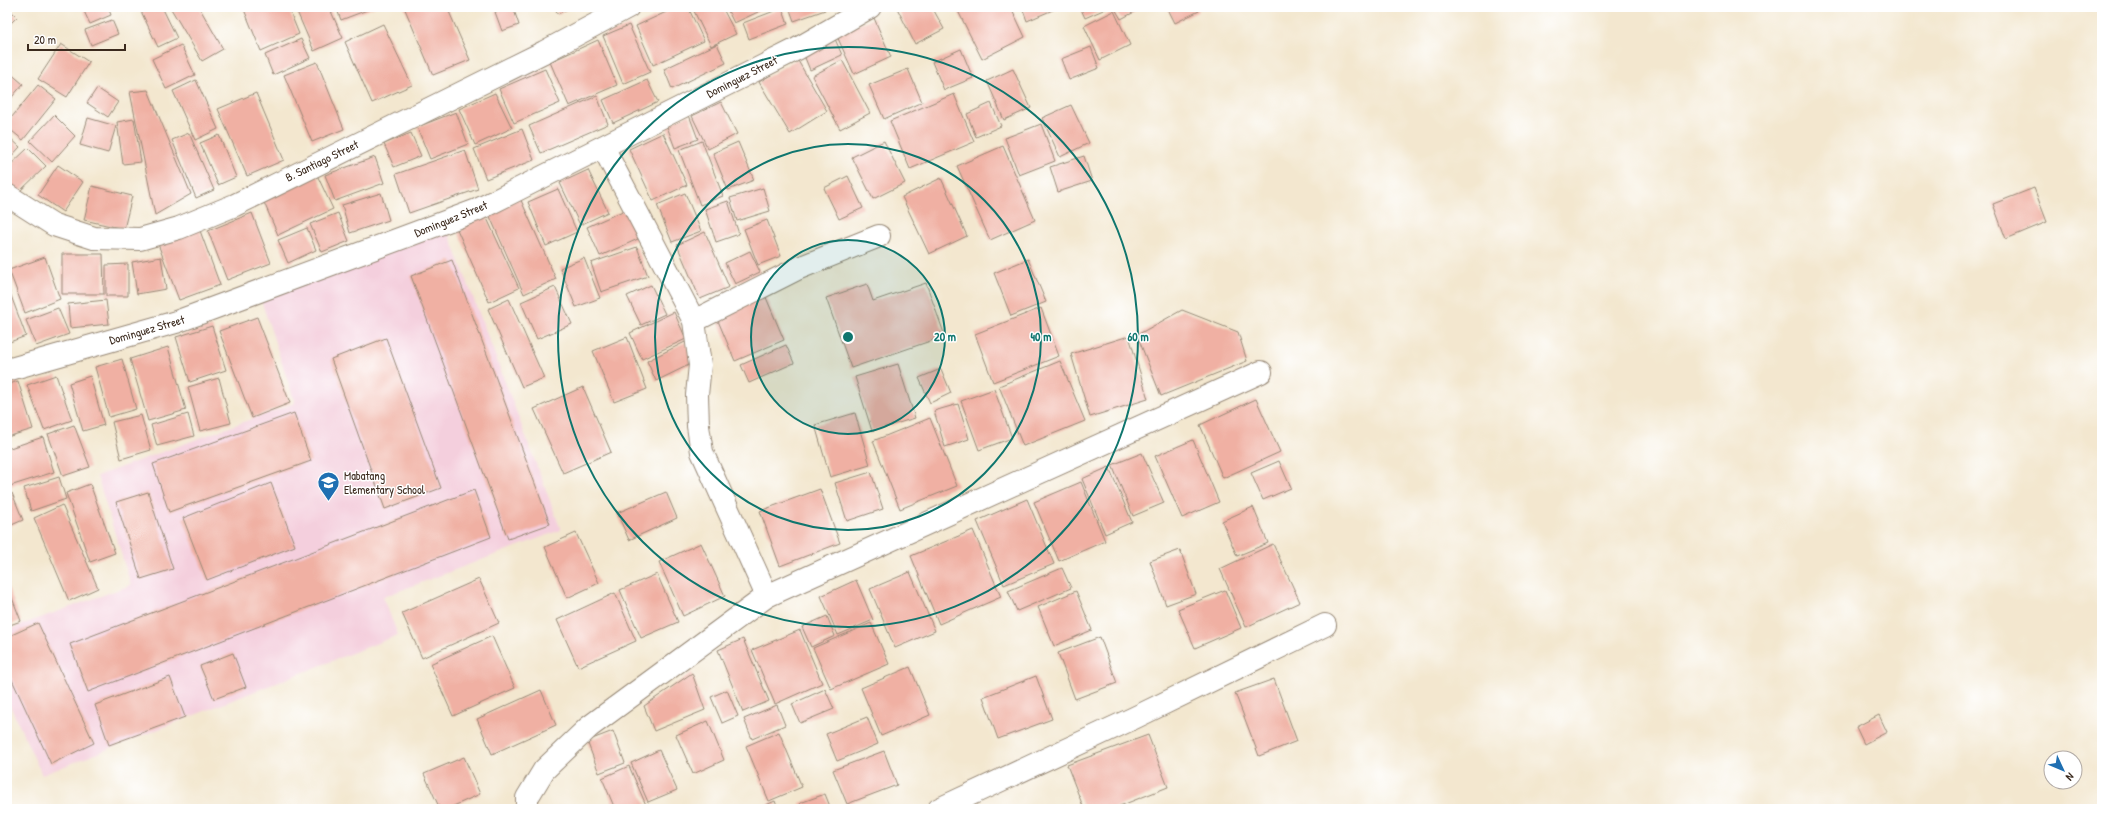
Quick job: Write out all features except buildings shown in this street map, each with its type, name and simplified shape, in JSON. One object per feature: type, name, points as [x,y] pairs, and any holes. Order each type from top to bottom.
[{"type":"street","name":"B. Santiago Street","points":[[7,195],[54,225],[94,238],[140,239],[179,228],[242,201],[544,52],[628,7]]},
{"type":"street","name":"Dominguez Street","points":[[7,370],[176,322],[477,210],[797,49],[870,7]]},
{"type":"street","points":[[603,147],[694,321],[700,365],[697,410],[702,452],[768,596]]},
{"type":"street","points":[[694,321],[799,268],[879,236]]},
{"type":"street","points":[[527,809],[527,798],[544,770],[589,728],[768,596],[1261,372]]},
{"type":"street","points":[[939,809],[1134,718],[1325,625]]},
{"type":"shaded area","name":"Mabatang Elementary School","points":[[448,231],[561,530],[383,597],[398,635],[42,775],[7,699],[7,630],[131,585],[97,476],[295,403],[260,297]]},
{"type":"place","name":"Mabatang Elementary School","points":[[328,502]]}]
